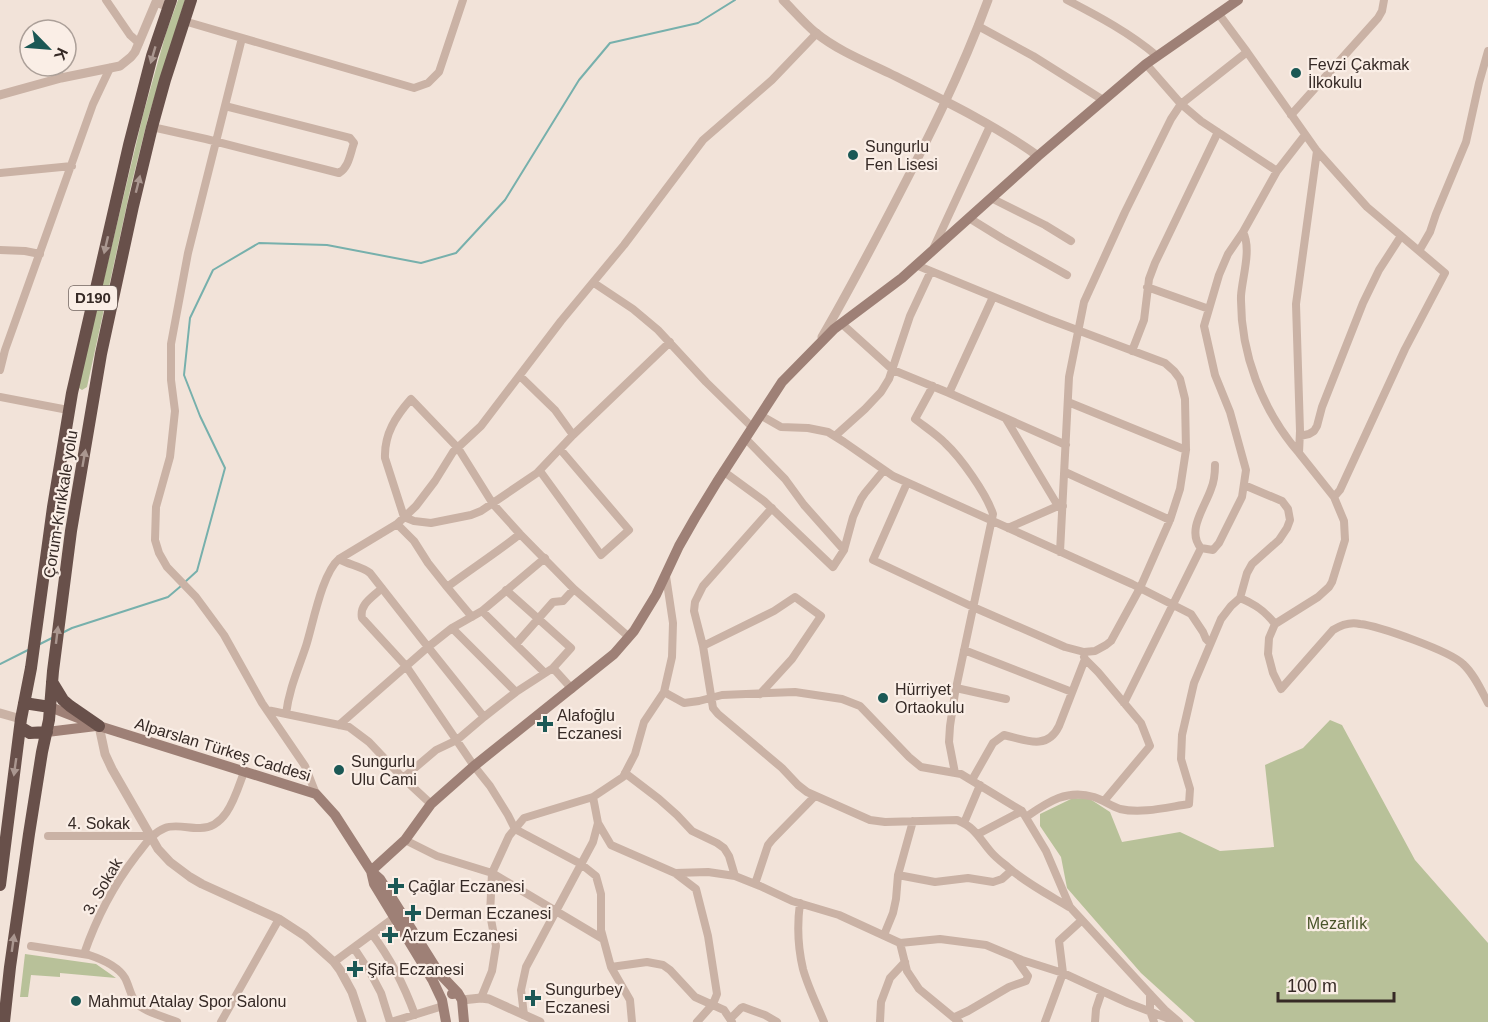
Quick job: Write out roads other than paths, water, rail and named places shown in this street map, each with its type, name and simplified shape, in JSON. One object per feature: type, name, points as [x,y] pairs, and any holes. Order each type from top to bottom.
[{"type":"highway","name":"Çorum-Kırıkkale yolu","points":[[4,1022],[27,844],[47,732],[71,531],[101,354],[128,225],[152,128],[191,0]]},
{"type":"highway","name":"Çorum-Kırıkkale yolu","points":[[0,885],[21,723],[68,410],[129,145],[152,56],[170,3]]},
{"type":"highway","points":[[52,676],[63,699],[99,726]]},
{"type":"highway","points":[[24,703],[50,706]]},
{"type":"highway","points":[[21,723],[30,733],[47,732]]},
{"type":"main road","points":[[380,879],[385,865],[431,804],[474,766],[614,654],[634,631],[656,595],[679,546],[723,471],[782,382],[816,347],[841,323],[902,278],[1038,156],[1146,64],[1238,0]]},
{"type":"main road","name":"Alparslan Türkeş Caddesi","points":[[50,706],[99,726],[316,794],[335,815],[371,871],[380,879],[439,973],[460,997]]},
{"type":"main road","points":[[47,732],[99,726]]},
{"type":"main road","points":[[371,871],[402,844]]},
{"type":"main road","name":"Alparslan Türkeş Caddesi","points":[[371,871],[374,884],[427,970],[442,1003],[455,1021]]},
{"type":"main road","points":[[442,1003],[450,994],[460,997],[455,1021]]},
{"type":"street","points":[[106,0],[130,36],[140,43]]},
{"type":"street","points":[[184,21],[414,88],[428,83],[439,72],[463,0]]},
{"type":"street","points":[[783,0],[799,18],[842,50],[946,102],[1022,144],[1038,156]]},
{"type":"street","points":[[816,347],[857,275],[946,102],[988,0]]},
{"type":"street","points":[[1067,0],[1130,35],[1157,56]]},
{"type":"street","points":[[1291,115],[1378,18],[1384,0]]},
{"type":"street","points":[[0,95],[61,78],[120,66],[135,52],[140,43],[156,1],[170,3]]},
{"type":"street","points":[[1218,13],[1317,151],[1367,207],[1444,273],[1405,349],[1340,490],[1334,496]]},
{"type":"street","points":[[978,26],[1033,56],[1103,100]]},
{"type":"street","points":[[286,714],[292,683],[306,647],[317,607],[330,570],[339,558],[397,524],[416,506],[453,452],[481,426],[703,140],[772,80],[817,33]]},
{"type":"street","points":[[242,38],[188,253],[171,345],[171,380],[175,411],[170,457],[156,507],[155,540],[166,567],[196,597],[224,635],[267,710],[305,766],[316,794]]},
{"type":"street","points":[[1419,251],[1431,232],[1436,214],[1466,142],[1488,51]]},
{"type":"street","points":[[1060,552],[1060,506],[1065,472],[1069,377],[1084,302],[1171,119],[1181,104],[1247,52]]},
{"type":"street","points":[[1146,64],[1181,104],[1201,121],[1277,171]]},
{"type":"street","points":[[0,370],[3,349],[40,254],[93,104],[110,68]]},
{"type":"street","points":[[152,128],[216,141],[339,173],[347,165],[354,143],[348,136],[225,106]]},
{"type":"street","points":[[931,251],[990,126]]},
{"type":"street","points":[[1132,351],[1144,320],[1149,279],[1155,263],[1218,132]]},
{"type":"street","points":[[1215,465],[1213,484],[1197,522],[1195,533],[1197,543],[1201,548],[1213,550],[1219,543],[1242,497],[1246,470],[1230,412],[1215,375],[1204,326],[1228,254],[1277,171],[1305,135]]},
{"type":"street","points":[[1299,453],[1296,304],[1317,151]]},
{"type":"street","points":[[0,173],[72,166]]},
{"type":"street","points":[[991,198],[1023,213],[1071,241]]},
{"type":"street","points":[[969,218],[1067,275]]},
{"type":"street","points":[[1243,232],[1246,238],[1246,250],[1241,294],[1241,320],[1245,350],[1273,417],[1285,437],[1334,496],[1342,516],[1345,532],[1343,548],[1332,582],[1322,595],[1275,624],[1269,638],[1268,654],[1273,673],[1281,689],[1334,630],[1341,626],[1358,623],[1386,630],[1449,654],[1471,673],[1488,703]]},
{"type":"street","points":[[1300,436],[1309,434],[1317,426],[1322,407],[1363,303],[1379,270],[1401,236]]},
{"type":"street","points":[[0,250],[40,254]]},
{"type":"street","points":[[916,265],[1165,363],[1180,379],[1185,399],[1186,450],[1180,489],[1170,520],[1140,588],[1111,641],[1084,656],[1058,730],[1053,736],[1045,741],[1036,742],[1004,735],[993,743],[972,780]]},
{"type":"street","points":[[835,436],[865,409],[889,380],[910,316],[932,271]]},
{"type":"street","points":[[594,283],[651,324],[752,427]]},
{"type":"street","points":[[1148,287],[1209,309]]},
{"type":"street","points":[[949,393],[993,297]]},
{"type":"street","points":[[841,323],[893,370],[1005,417],[1066,446]]},
{"type":"street","points":[[404,518],[431,523],[471,515],[493,504],[540,471],[573,435],[670,342]]},
{"type":"street","points":[[520,376],[555,410],[573,435]]},
{"type":"street","points":[[933,386],[915,419],[946,444],[964,466],[992,510],[992,521],[956,688],[950,734],[955,773]]},
{"type":"street","points":[[0,397],[68,410]]},
{"type":"street","points":[[404,518],[384,448],[390,428],[411,399],[458,448],[493,504],[520,534],[574,589],[629,637]]},
{"type":"street","points":[[1068,402],[1186,450]]},
{"type":"street","points":[[760,415],[781,427],[808,428],[828,432],[907,483],[1140,588],[1191,614],[1210,643]]},
{"type":"street","points":[[1005,417],[1060,506]]},
{"type":"street","points":[[745,438],[785,479],[804,505],[844,550]]},
{"type":"street","points":[[540,471],[601,555],[628,531],[560,449]]},
{"type":"street","points":[[723,471],[764,501],[833,567],[844,550],[858,505],[885,470]]},
{"type":"street","points":[[1065,472],[1170,520]]},
{"type":"street","points":[[907,483],[873,560],[1084,656],[1141,723],[1150,746],[1104,801]]},
{"type":"street","points":[[978,834],[1058,797],[1092,796],[1120,809],[1142,810],[1189,804],[1190,789],[1181,759],[1182,735],[1194,683],[1221,619],[1240,598],[1252,564],[1279,540],[1290,520],[1288,509],[1282,501],[1244,484]]},
{"type":"street","points":[[1008,528],[1060,506]]},
{"type":"street","points":[[772,508],[703,586],[695,602],[694,611],[704,646],[713,708],[782,768],[798,785],[816,796],[870,820],[885,822],[957,820],[964,823],[973,828],[992,853],[1011,871],[1070,907]]},
{"type":"street","points":[[397,524],[414,540],[428,562],[472,617]]},
{"type":"street","points":[[447,587],[493,556],[520,534]]},
{"type":"street","points":[[1124,703],[1201,548]]},
{"type":"street","points":[[339,558],[367,570],[484,717]]},
{"type":"street","points":[[339,725],[428,647],[453,628],[482,611],[545,558]]},
{"type":"street","points":[[481,998],[492,971],[496,946],[490,914],[492,873],[509,836],[524,818],[593,797],[623,777],[635,754],[644,722],[664,692],[672,657],[673,623],[665,575]]},
{"type":"street","points":[[382,588],[363,606],[362,618],[406,666],[496,795],[515,829],[581,864],[596,876],[601,894],[603,939],[611,967],[630,1000],[632,1022]]},
{"type":"street","points":[[516,644],[553,602],[563,601],[574,589]]},
{"type":"street","points":[[403,778],[436,750],[457,740],[516,692],[553,668],[571,648],[506,590]]},
{"type":"street","points":[[704,646],[774,611],[795,597],[821,616],[792,659],[760,694]]},
{"type":"street","points":[[1240,598],[1252,602],[1275,624]]},
{"type":"street","points":[[482,611],[545,673]]},
{"type":"street","points":[[453,628],[516,692]]},
{"type":"street","points":[[964,650],[1072,692]]},
{"type":"street","points":[[553,668],[572,689]]},
{"type":"street","points":[[956,688],[1006,699]]},
{"type":"street","points":[[664,692],[684,703],[722,695],[795,692],[842,699],[860,706],[921,767],[961,774],[1024,814],[1046,851],[1070,907],[1165,1011],[1179,1022]]},
{"type":"street","points":[[267,710],[349,727],[369,742],[431,804]]},
{"type":"street","points":[[0,713],[21,723]]},
{"type":"street","points":[[99,726],[108,761],[164,856],[190,877],[279,919],[297,930],[334,962],[346,979],[362,1022]]},
{"type":"street","name":"4. Sokak","points":[[48,836],[151,836],[168,826],[202,829],[215,823],[228,810],[244,772]]},
{"type":"street","points":[[625,773],[659,798],[692,831],[723,848],[729,856],[735,876]]},
{"type":"street","points":[[964,823],[980,785]]},
{"type":"street","points":[[755,884],[768,845],[816,796]]},
{"type":"street","points":[[593,797],[598,824],[611,845],[675,873],[696,889],[708,936],[717,989],[713,1004],[697,1022]]},
{"type":"street","points":[[884,935],[893,913],[898,875],[913,821]]},
{"type":"street","points":[[524,1014],[520,990],[526,967],[593,842],[598,824]]},
{"type":"street","name":"3. Sokak","points":[[84,954],[106,902],[128,866],[151,836]]},
{"type":"street","points":[[402,844],[492,873],[603,939]]},
{"type":"street","points":[[898,875],[935,882],[968,878],[993,882],[1002,879],[1011,871]]},
{"type":"street","points":[[675,873],[708,872],[735,876],[792,901],[839,915],[900,943],[940,939],[986,945],[1063,973],[1179,1022]]},
{"type":"street","points":[[800,903],[798,924],[803,968],[824,1022]]},
{"type":"street","points":[[334,962],[395,917]]},
{"type":"street","points":[[221,1022],[279,919]]},
{"type":"street","points":[[1045,1022],[1063,973],[1059,941],[1082,921]]},
{"type":"street","points":[[372,934],[397,971],[415,1015]]},
{"type":"street","points":[[900,943],[907,971],[919,989],[957,1019],[1009,987],[1026,981],[1027,974],[1015,957]]},
{"type":"street","points":[[31,946],[97,958],[124,976],[136,1003],[141,1008],[177,1022]]},
{"type":"street","points":[[354,948],[381,993],[390,1022],[415,1015],[442,1003]]},
{"type":"street","points":[[611,967],[647,962],[663,965],[695,997],[713,1004],[731,1021],[744,1007],[777,1022]]},
{"type":"street","points":[[880,1022],[881,1002],[890,978],[905,962]]},
{"type":"street","points":[[1095,1022],[1096,1009],[1102,991]]},
{"type":"street","points":[[1150,994],[1150,1011],[1154,1022]]},
{"type":"street","points":[[460,997],[489,999],[540,1022]]},
{"type":"waterway","points":[[185,582],[197,571],[225,468],[200,416],[184,375],[190,318],[213,270],[259,243],[327,245],[421,263],[456,253],[505,200],[579,80],[610,43],[698,23],[735,0]]},
{"type":"waterway","points":[[62,633],[168,597],[181,586]]},
{"type":"waterway","points":[[40,644],[54,637]]},
{"type":"waterway","points":[[0,664],[30,649]]},
{"type":"place","name":"Fevzi Çakmak İlkokulu","points":[[1296,73]]},
{"type":"place","name":"Sungurlu Fen Lisesi","points":[[853,155]]},
{"type":"place","name":"Hürriyet Ortaokulu","points":[[883,698]]},
{"type":"place","name":"Alafoğlu Eczanesi","points":[[545,724]]},
{"type":"place","name":"Sungurlu Ulu Cami","points":[[339,770]]},
{"type":"place","name":"Çağlar Eczanesi","points":[[396,886]]},
{"type":"place","name":"Derman Eczanesi","points":[[413,913]]},
{"type":"place","name":"Arzum Eczanesi","points":[[390,935]]},
{"type":"place","name":"Şifa Eczanesi","points":[[355,969]]},
{"type":"place","name":"Sungurbey Eczanesi","points":[[533,998]]},
{"type":"place","name":"Mahmut Atalay Spor Salonu","points":[[76,1001]]},
{"type":"park label","name":"Mezarlık","points":[[1337,923]]}]
